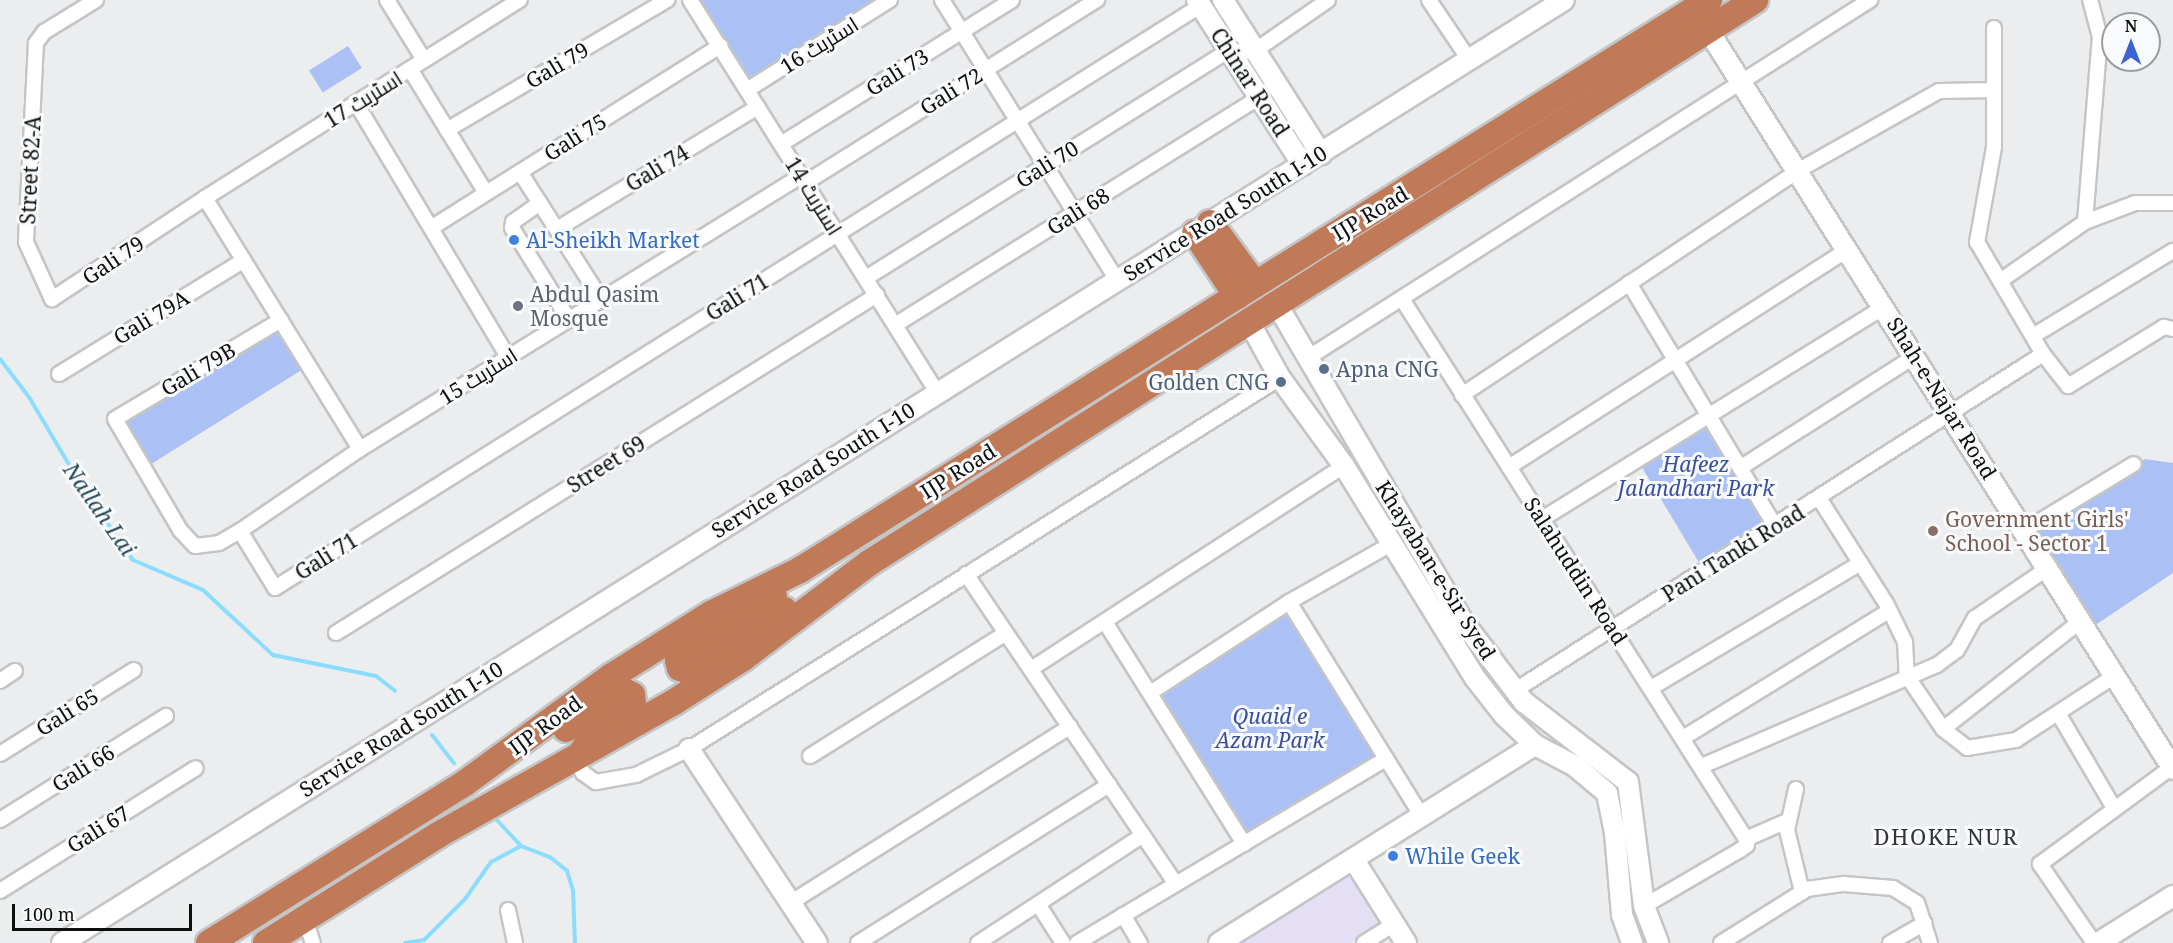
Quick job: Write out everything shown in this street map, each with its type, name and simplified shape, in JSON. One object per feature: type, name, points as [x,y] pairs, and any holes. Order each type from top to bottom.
[{"type":"highway","name":"IJP Road","points":[[209,943],[417,815],[513,747],[711,614],[800,570],[1709,0]]},
{"type":"highway","name":"IJP Road","points":[[266,943],[457,825],[576,761],[743,658],[868,563],[1755,0]]},
{"type":"highway","points":[[1203,228],[1246,290]]},
{"type":"highway","points":[[800,570],[774,597],[681,658],[678,665],[686,670],[780,611],[814,602]]},
{"type":"highway","points":[[513,747],[549,739],[626,692],[632,695],[633,704],[600,725],[576,761]]},
{"type":"main road","name":"Chinar Road","points":[[1223,0],[1253,52],[1321,154]]},
{"type":"main road","name":"Service Road South I-10","points":[[62,943],[1564,0]]},
{"type":"main road","name":"Chinar Road","points":[[1199,3],[1303,165]]},
{"type":"main road","name":"Shah-e-Najar Road","points":[[1708,30],[2172,764]]},
{"type":"main road","name":"Khayaban-e-Sir Syed","points":[[1276,303],[1305,359],[1464,623],[1514,691],[1550,725],[1593,752],[1628,782],[1644,906],[1658,943]]},
{"type":"main road","name":"Khayaban-e-Sir Syed","points":[[1248,320],[1281,375],[1344,466],[1393,543],[1475,678],[1504,715],[1535,745],[1575,766],[1607,793],[1615,833],[1622,915],[1632,943]]},
{"type":"main road","points":[[1281,375],[1305,359]]},
{"type":"main road","points":[[1281,375],[1305,359]]},
{"type":"main road","points":[[1219,943],[1423,818],[1535,745]]},
{"type":"main road","points":[[689,749],[817,943]]},
{"type":"main road","points":[[1354,860],[1406,943]]},
{"type":"main road","points":[[2096,943],[2173,896]]},
{"type":"street","name":"Street 82-A","points":[[49,299],[26,242],[39,37],[96,0]]},
{"type":"street","points":[[387,0],[424,60]]},
{"type":"street","name":"اسٹریٹ 17","points":[[205,198],[520,0]]},
{"type":"street","name":"Gali 79","points":[[447,130],[667,0]]},
{"type":"street","name":"اسٹریٹ 14","points":[[690,0],[937,392]]},
{"type":"street","name":"اسٹریٹ 16","points":[[747,90],[890,0]]},
{"type":"street","points":[[942,0],[1117,280]]},
{"type":"street","name":"Gali 73","points":[[782,144],[1012,0]]},
{"type":"street","name":"Gali 72","points":[[803,179],[986,70],[1097,0]]},
{"type":"street","points":[[1228,51],[1253,52],[1328,0]]},
{"type":"street","points":[[1429,0],[1470,61]]},
{"type":"street","points":[[1305,359],[1744,84],[1870,0]]},
{"type":"street","points":[[2085,222],[2100,37],[2090,0]]},
{"type":"street","name":"Gali 71","points":[[240,531],[275,588],[1199,3]]},
{"type":"street","points":[[1994,28],[1994,147],[1977,242],[2043,354],[2068,386],[2163,327],[2173,329]]},
{"type":"street","name":"Gali 75","points":[[431,228],[720,46]]},
{"type":"street","name":"Gali 70","points":[[866,278],[1228,51]]},
{"type":"street","points":[[410,69],[486,193]]},
{"type":"street","points":[[1462,395],[1798,170],[1940,91],[1994,90]]},
{"type":"street","name":"Gali 68","points":[[895,325],[1260,97]]},
{"type":"street","points":[[356,103],[508,357]]},
{"type":"street","name":"Gali 74","points":[[557,229],[758,107]]},
{"type":"street","points":[[520,172],[601,299]]},
{"type":"street","name":"اسٹریٹ 15","points":[[219,543],[360,449],[601,299],[803,179]]},
{"type":"street","points":[[205,198],[360,449]]},
{"type":"street","name":"Gali 79","points":[[49,299],[56,299],[205,198]]},
{"type":"street","points":[[540,203],[513,222],[512,228],[569,320]]},
{"type":"street","points":[[2000,281],[2085,222],[2135,203],[2173,203]]},
{"type":"street","points":[[1509,467],[1848,249]]},
{"type":"street","points":[[2033,336],[2173,251]]},
{"type":"street","name":"Gali 79A","points":[[59,374],[244,260]]},
{"type":"street","points":[[1629,283],[1775,526]]},
{"type":"street","name":"Street 69","points":[[336,633],[877,295]]},
{"type":"street","name":"Salahuddin Road","points":[[1402,299],[1702,766],[1746,842]]},
{"type":"street","points":[[1542,519],[1884,307]]},
{"type":"street","name":"Gali 79B","points":[[219,543],[195,546],[180,530],[115,419],[281,320]]},
{"type":"street","name":"Pani Tanki Road","points":[[1514,691],[2043,354]]},
{"type":"street","points":[[1740,468],[1916,357]]},
{"type":"street","points":[[576,761],[583,773],[596,782],[636,775],[689,749],[1281,375]]},
{"type":"street","points":[[2025,530],[2134,464]]},
{"type":"street","points":[[1030,669],[1344,466]]},
{"type":"street","points":[[1819,498],[1861,563],[1905,642],[1907,676],[1943,729],[1967,748],[2016,740],[2116,675]]},
{"type":"street","points":[[1150,693],[1289,602],[1393,543]]},
{"type":"street","points":[[1651,688],[1861,563]]},
{"type":"street","points":[[1702,766],[1948,659],[1975,618],[2048,568]]},
{"type":"street","points":[[966,574],[1176,884]]},
{"type":"street","points":[[1289,602],[1423,818]]},
{"type":"street","points":[[1683,738],[1889,611]]},
{"type":"street","points":[[1943,729],[2082,620]]},
{"type":"street","points":[[1105,622],[1244,844]]},
{"type":"street","points":[[810,756],[1006,633]]},
{"type":"street","name":"Gali 65","points":[[0,754],[134,670]]},
{"type":"street","points":[[0,681],[15,671]]},
{"type":"street","points":[[2058,713],[2114,808]]},
{"type":"street","name":"Gali 66","points":[[0,820],[166,717]]},
{"type":"street","points":[[790,903],[1070,727]]},
{"type":"street","points":[[1077,943],[1386,759]]},
{"type":"street","points":[[2096,943],[2040,864],[2172,764]]},
{"type":"street","name":"Gali 67","points":[[0,891],[196,768]]},
{"type":"street","points":[[858,943],[1109,785]]},
{"type":"street","points":[[1796,789],[1787,821],[1802,892]]},
{"type":"street","points":[[1644,906],[1746,842],[1787,821]]},
{"type":"street","points":[[978,943],[1143,835]]},
{"type":"street","points":[[1721,943],[1802,892],[1844,884],[1893,888],[1917,903],[1930,943]]},
{"type":"street","points":[[1038,904],[1063,943]]},
{"type":"street","points":[[508,910],[515,943]]},
{"type":"street","points":[[1123,915],[1140,943]]},
{"type":"street","points":[[305,918],[313,943]]},
{"type":"street","points":[[1890,943],[1925,923]]},
{"type":"street","points":[[1364,943],[1394,924]]},
{"type":"shaded area","points":[[1349,870],[1379,924],[1350,943],[1231,943]]},
{"type":"green space","points":[[700,0],[877,0],[878,2],[753,85]]},
{"type":"green space","points":[[348,46],[362,68],[323,92],[309,70]]},
{"type":"green space","points":[[278,327],[304,369],[149,466],[123,424]]},
{"type":"green space","name":"Hafeez Jalandhari Park","points":[[1709,416],[1775,526],[1703,569],[1637,459]]},
{"type":"green space","points":[[2145,459],[2173,463],[2173,573],[2088,630],[2025,530]]},
{"type":"green space","name":"Quaid e Azam Park","points":[[1289,602],[1387,759],[1246,847],[1148,690]]},
{"type":"waterway","name":"Nallah Lai","points":[[0,359],[29,397],[81,485],[133,560],[203,590],[273,655],[376,676],[395,691]]},
{"type":"waterway","name":"Nallah Lai","points":[[432,735],[454,763]]},
{"type":"waterway","name":"Nallah Lai","points":[[495,818],[521,846],[550,857],[567,871],[573,891],[575,943]]},
{"type":"waterway","points":[[405,943],[424,940],[465,899],[491,862],[521,846]]},
{"type":"place","name":"Al-Sheikh Market","points":[[514,240]]},
{"type":"place","name":"Abdul Qasim Mosque","points":[[518,306]]},
{"type":"place","name":"Apna CNG","points":[[1324,369]]},
{"type":"place","name":"Golden CNG","points":[[1281,382]]},
{"type":"place","name":"Government Girls' School - Sector 1","points":[[1933,531]]},
{"type":"place","name":"While Geek","points":[[1393,856]]},
{"type":"district","name":"DHOKE NUR","points":[[1946,837]]}]
